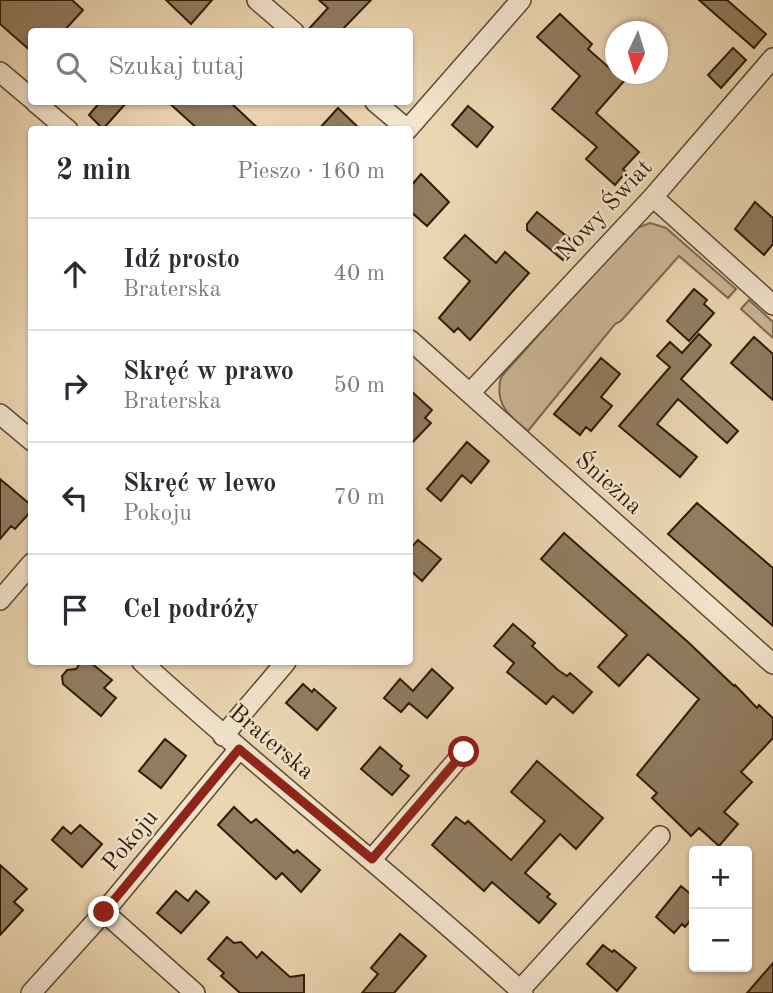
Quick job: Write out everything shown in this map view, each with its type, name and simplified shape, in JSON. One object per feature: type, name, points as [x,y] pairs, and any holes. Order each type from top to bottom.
[{"type":"street","points":[[257,0],[289,28]]},
{"type":"street","points":[[410,126],[521,0]]},
{"type":"street","name":"Nowy Świat","points":[[470,393],[653,197],[773,58]]},
{"type":"street","points":[[0,72],[28,96]]},
{"type":"street","points":[[39,105],[63,126]]},
{"type":"street","points":[[379,105],[403,126]]},
{"type":"street","points":[[653,197],[773,305]]},
{"type":"street","name":"Śnieżna","points":[[413,343],[773,664]]},
{"type":"street","points":[[0,414],[28,438]]},
{"type":"street","points":[[0,600],[28,568]]},
{"type":"street","name":"Braterska","points":[[145,665],[223,736],[372,859],[521,992]]},
{"type":"street","points":[[223,736],[283,665]]},
{"type":"street","name":"Pokoju","points":[[31,993],[104,912],[239,749]]},
{"type":"street","points":[[372,859],[464,752]]},
{"type":"street","points":[[521,992],[660,836]]},
{"type":"street","points":[[104,912],[195,993]]},
{"type":"shaded area","points":[[650,223],[666,228],[736,289],[728,298],[679,256],[621,321],[615,324],[528,431],[509,414],[501,402],[501,377],[626,237],[637,228]]},
{"type":"shaded area","points":[[749,300],[773,322],[773,338],[741,309]]},
{"type":"building","points":[[0,0],[72,0],[83,10],[67,28],[28,28],[28,48],[0,24]]},
{"type":"building","points":[[166,0],[212,0],[191,24]]},
{"type":"building","points":[[319,0],[371,0],[344,28],[310,28],[328,8]]},
{"type":"building","points":[[699,0],[727,0],[766,34],[754,48]]},
{"type":"building","points":[[560,14],[592,44],[588,49],[605,64],[605,84],[621,84],[596,113],[639,152],[623,169],[626,172],[615,185],[586,159],[597,147],[552,109],[580,76],[537,37]]},
{"type":"building","points":[[733,48],[746,60],[721,88],[708,75]]},
{"type":"building","points":[[97,105],[124,105],[106,126],[100,126],[89,115]]},
{"type":"building","points":[[171,105],[233,105],[256,126],[195,126]]},
{"type":"building","points":[[468,106],[493,127],[477,147],[452,125]]},
{"type":"building","points":[[338,108],[357,126],[322,126]]},
{"type":"building","points":[[421,174],[449,202],[427,226],[413,214],[413,183]]},
{"type":"building","points":[[755,202],[773,218],[773,244],[764,255],[735,229]]},
{"type":"building","points":[[537,212],[576,244],[563,260],[527,230],[527,224]]},
{"type":"building","points":[[465,235],[496,263],[505,252],[529,273],[470,340],[458,328],[454,332],[439,318],[470,281],[444,258]]},
{"type":"building","points":[[694,289],[707,300],[704,304],[714,313],[689,341],[667,321]]},
{"type":"building","points":[[699,334],[711,345],[681,379],[738,431],[727,443],[678,399],[657,424],[697,457],[680,477],[619,426],[670,367],[657,356],[670,342],[682,353]]},
{"type":"building","points":[[754,337],[773,354],[773,400],[731,363]]},
{"type":"building","points":[[601,358],[620,374],[601,397],[612,406],[591,431],[586,427],[580,435],[554,414]]},
{"type":"building","points":[[413,393],[432,410],[425,418],[431,423],[413,442]]},
{"type":"building","points":[[467,442],[489,461],[471,483],[462,475],[441,501],[427,489]]},
{"type":"building","points":[[0,479],[28,503],[28,514],[15,529],[11,526],[0,539]]},
{"type":"building","points":[[697,503],[773,568],[773,626],[668,534]]},
{"type":"building","points":[[564,533],[688,642],[757,708],[759,705],[773,718],[773,738],[741,772],[752,782],[724,812],[738,824],[719,846],[699,828],[691,836],[652,798],[657,793],[637,775],[699,699],[648,654],[619,686],[598,667],[627,635],[541,559]]},
{"type":"building","points":[[418,540],[441,559],[422,581],[413,573],[413,546]]},
{"type":"building","points":[[513,624],[535,643],[532,646],[558,670],[567,676],[570,673],[592,692],[573,713],[553,696],[546,704],[507,672],[514,663],[494,646]]},
{"type":"building","points":[[79,665],[94,665],[112,680],[104,688],[116,698],[101,716],[63,684],[62,676],[67,670],[76,669]]},
{"type":"building","points":[[432,669],[453,688],[427,718],[409,703],[401,712],[384,698],[400,679],[413,691]]},
{"type":"building","points":[[303,684],[312,692],[314,689],[336,708],[317,730],[286,703]]},
{"type":"building","points":[[165,739],[186,756],[161,788],[139,771]]},
{"type":"building","points":[[380,747],[402,766],[400,769],[409,776],[392,795],[361,769]]},
{"type":"building","points":[[537,761],[603,818],[576,849],[560,834],[525,873],[550,894],[547,897],[556,904],[539,923],[492,882],[484,891],[432,845],[456,817],[465,824],[468,821],[511,860],[545,821],[511,792]]},
{"type":"building","points":[[234,807],[251,823],[256,819],[294,853],[297,850],[320,870],[301,892],[282,873],[276,879],[218,825]]},
{"type":"building","points":[[80,825],[102,844],[82,867],[52,840],[63,827],[71,834]]},
{"type":"building","points":[[0,865],[27,889],[14,902],[23,910],[0,935]]},
{"type":"building","points":[[681,886],[689,893],[689,922],[685,927],[682,924],[674,933],[656,917]]},
{"type":"building","points":[[176,891],[188,901],[196,891],[209,902],[181,933],[157,913]]},
{"type":"building","points":[[400,934],[426,956],[394,993],[362,993],[378,974],[371,968]]},
{"type":"building","points":[[227,937],[234,943],[241,942],[257,958],[262,952],[290,977],[304,975],[304,993],[240,993],[221,976],[224,973],[208,959]]},
{"type":"building","points":[[603,945],[612,952],[614,950],[636,968],[617,991],[587,964]]},
{"type":"building","points":[[773,963],[773,993],[747,993]]},
{"type":"route","points":[[104,912],[239,749],[372,859],[464,752]]}]
